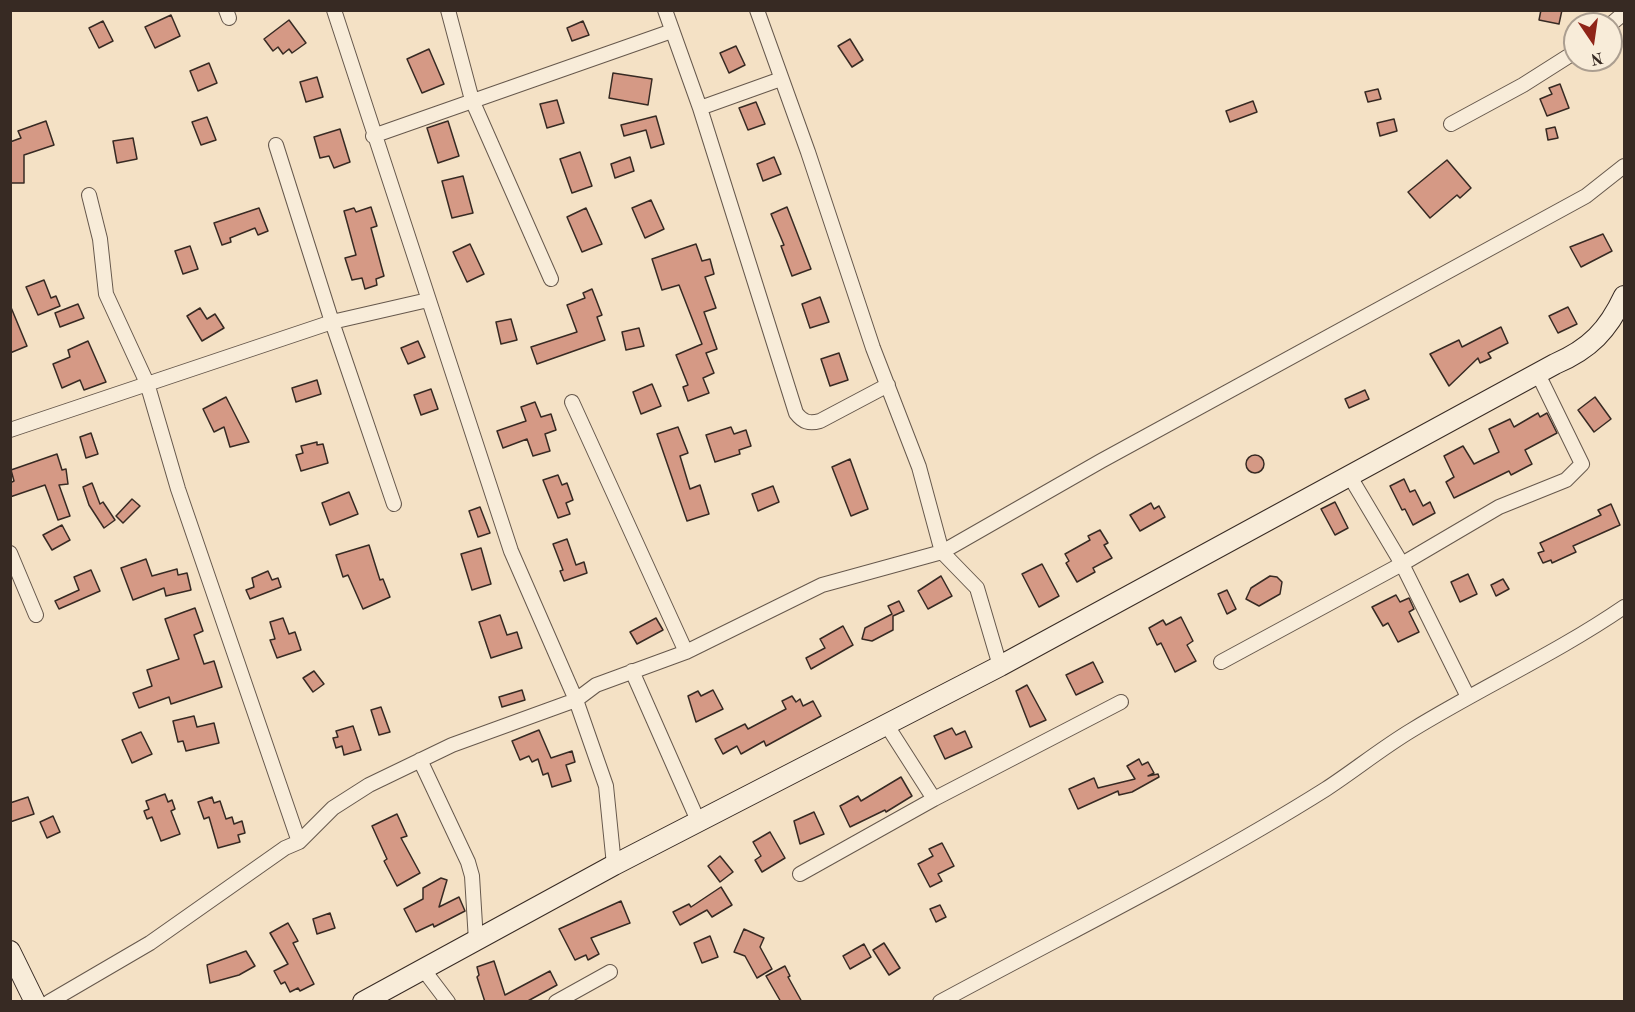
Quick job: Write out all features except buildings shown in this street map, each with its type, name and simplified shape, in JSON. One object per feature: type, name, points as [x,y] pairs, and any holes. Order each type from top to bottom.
[{"type":"street","points":[[334,10],[373,136],[511,551],[576,700],[606,786],[614,865]]},
{"type":"street","points":[[448,10],[472,100],[551,279]]},
{"type":"street","points":[[665,10],[700,108],[796,413],[801,420],[811,424],[888,385]]},
{"type":"street","points":[[757,10],[888,385],[919,467],[942,552],[977,588],[1000,666]]},
{"type":"street","points":[[373,136],[672,31]]},
{"type":"street","points":[[1451,124],[1523,85],[1563,60]]},
{"type":"street","points":[[700,108],[781,79]]},
{"type":"street","points":[[276,145],[332,322],[394,504]]},
{"type":"street","points":[[49,1002],[150,943],[285,848],[299,842],[333,808],[369,785],[420,760],[554,706],[576,700],[596,685],[686,652],[822,585],[942,552],[1101,461],[1586,196],[1624,166]]},
{"type":"street","points":[[89,195],[100,239],[106,294],[147,383],[178,489],[299,842]]},
{"type":"street","points":[[363,1002],[614,865],[1000,666],[1349,475],[1580,353],[1601,334],[1624,296]]},
{"type":"street","points":[[10,430],[332,322],[428,300]]},
{"type":"street","points":[[1221,662],[1402,564],[1499,507],[1566,480],[1576,472],[1582,464],[1578,453],[1538,374]]},
{"type":"street","points":[[572,402],[686,652]]},
{"type":"street","points":[[1349,475],[1402,564],[1468,697]]},
{"type":"street","points":[[10,554],[36,615]]},
{"type":"street","points":[[940,1002],[1209,856],[1326,788],[1410,731],[1468,697],[1578,639],[1624,607]]},
{"type":"street","points":[[632,671],[699,823]]},
{"type":"street","points":[[800,874],[934,800],[1121,702]]},
{"type":"street","points":[[886,724],[934,800]]},
{"type":"street","points":[[420,760],[468,862],[472,876],[476,941]]},
{"type":"street","points":[[10,951],[34,1002]]},
{"type":"street","points":[[423,969],[448,1002]]},
{"type":"street","points":[[556,1002],[610,972]]}]
